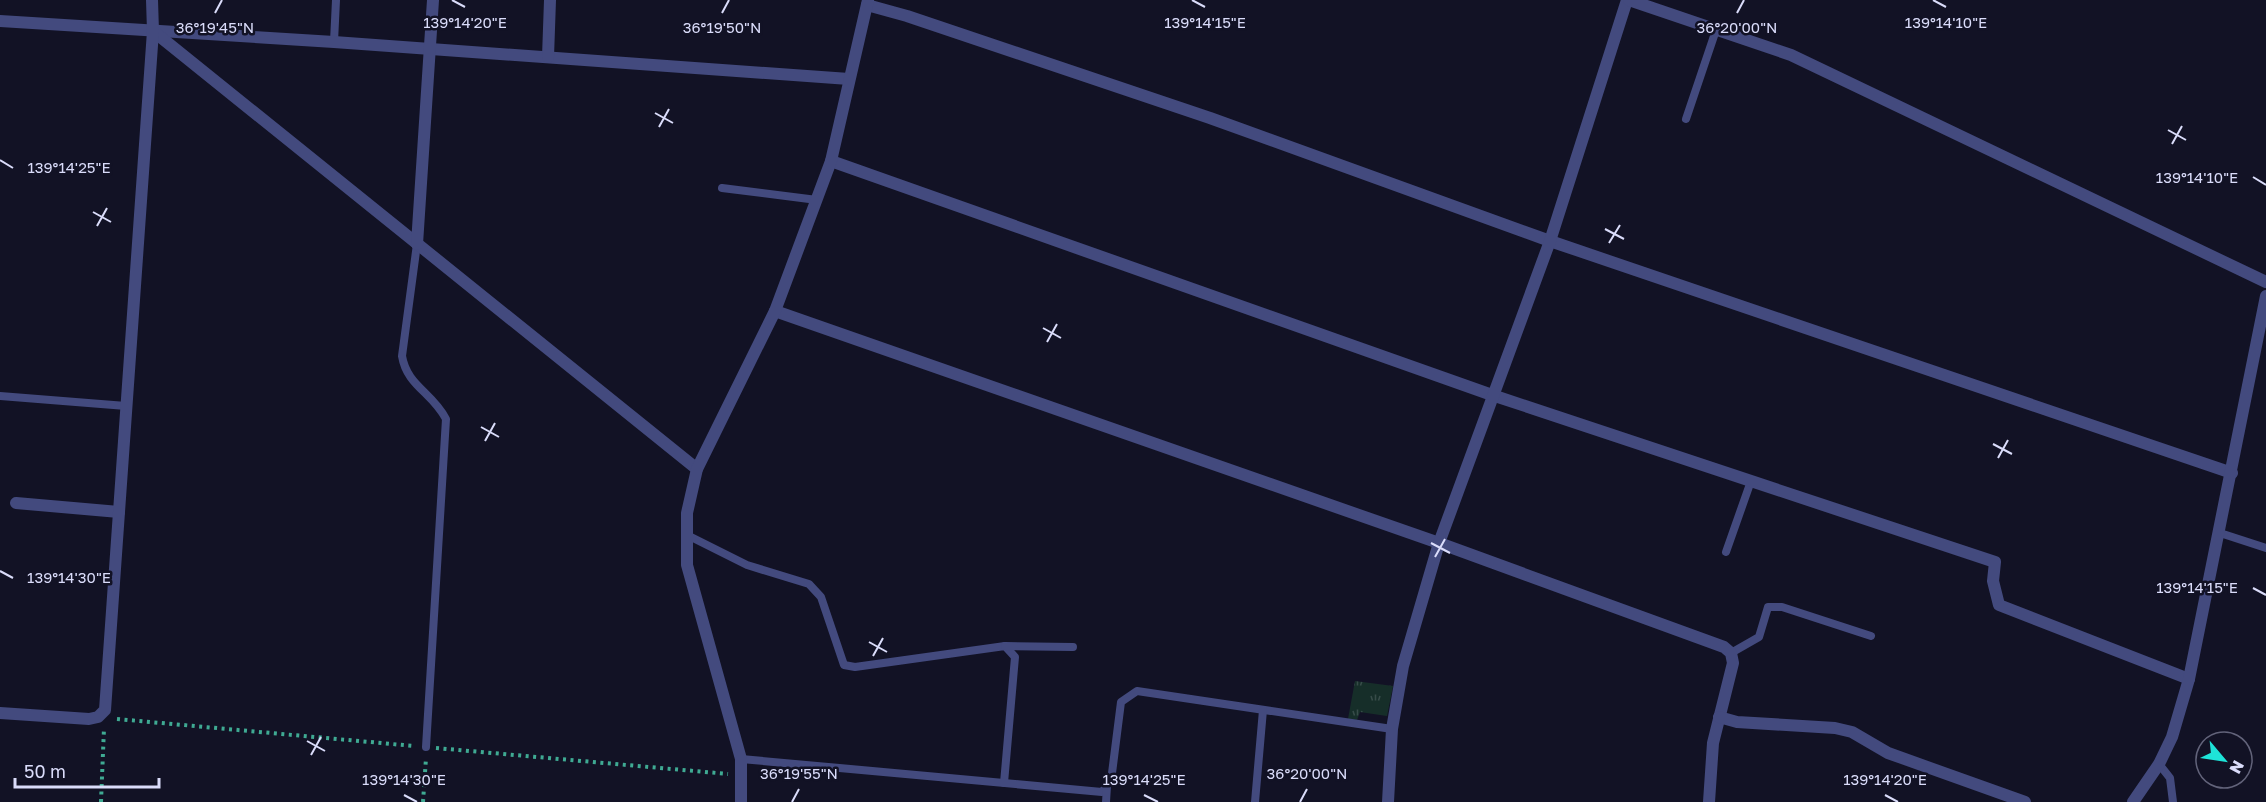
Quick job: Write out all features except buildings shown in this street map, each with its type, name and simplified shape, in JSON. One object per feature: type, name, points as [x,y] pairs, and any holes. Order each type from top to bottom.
[{"type":"street","points":[[0,713],[98,717],[105,710],[153,31],[152,0]]},
{"type":"street","points":[[417,244],[433,0]]},
{"type":"street","points":[[548,57],[550,0]]},
{"type":"street","points":[[1388,802],[1392,729],[1403,666],[1439,543],[1550,241],[1628,0],[1791,55],[2266,282]]},
{"type":"street","points":[[741,802],[741,759],[687,565],[687,513],[697,469],[776,310],[831,161],[868,2],[1199,114],[1550,241],[2232,473]]},
{"type":"street","points":[[0,21],[430,48],[849,79]]},
{"type":"street","points":[[153,31],[697,469]]},
{"type":"street","points":[[831,161],[1492,395],[1995,562],[1993,581],[1999,605],[2189,679]]},
{"type":"street","points":[[2133,802],[2158,764],[2172,737],[2189,679],[2266,296]]},
{"type":"street","points":[[776,310],[1439,543],[1713,643],[1731,654],[1733,663],[1713,743],[1709,802]]},
{"type":"street","points":[[16,503],[119,512]]},
{"type":"street","points":[[1719,717],[1737,722],[1835,728],[1852,732],[1888,753],[2025,802]]},
{"type":"lane","points":[[334,42],[336,0]]},
{"type":"lane","points":[[1686,118],[1716,30]]},
{"type":"lane","points":[[722,188],[817,200]]},
{"type":"lane","points":[[417,244],[402,356],[405,373],[438,404],[446,419],[426,747]]},
{"type":"lane","points":[[0,396],[126,406]]},
{"type":"lane","points":[[1726,552],[1751,481]]},
{"type":"lane","points":[[2220,533],[2266,548]]},
{"type":"lane","points":[[687,535],[747,565],[809,584],[821,597],[844,665],[855,667],[1005,646],[1073,647]]},
{"type":"lane","points":[[1731,654],[1759,637],[1768,607],[1782,607],[1871,636]]},
{"type":"lane","points":[[1004,783],[1015,657],[1005,646]]},
{"type":"lane","points":[[741,759],[1102,792],[1111,781],[1121,702],[1137,690],[1392,729]]},
{"type":"lane","points":[[1255,802],[1263,710]]},
{"type":"lane","points":[[2158,764],[2170,778],[2174,802]]},
{"type":"lane","points":[[1106,802],[1107,786]]},
{"type":"path","points":[[98,717],[105,731],[102,802]]},
{"type":"path","points":[[423,802],[426,747]]},
{"type":"green space","points":[[1355,681],[1393,686],[1387,716],[1360,712],[1357,720],[1348,719]]}]
